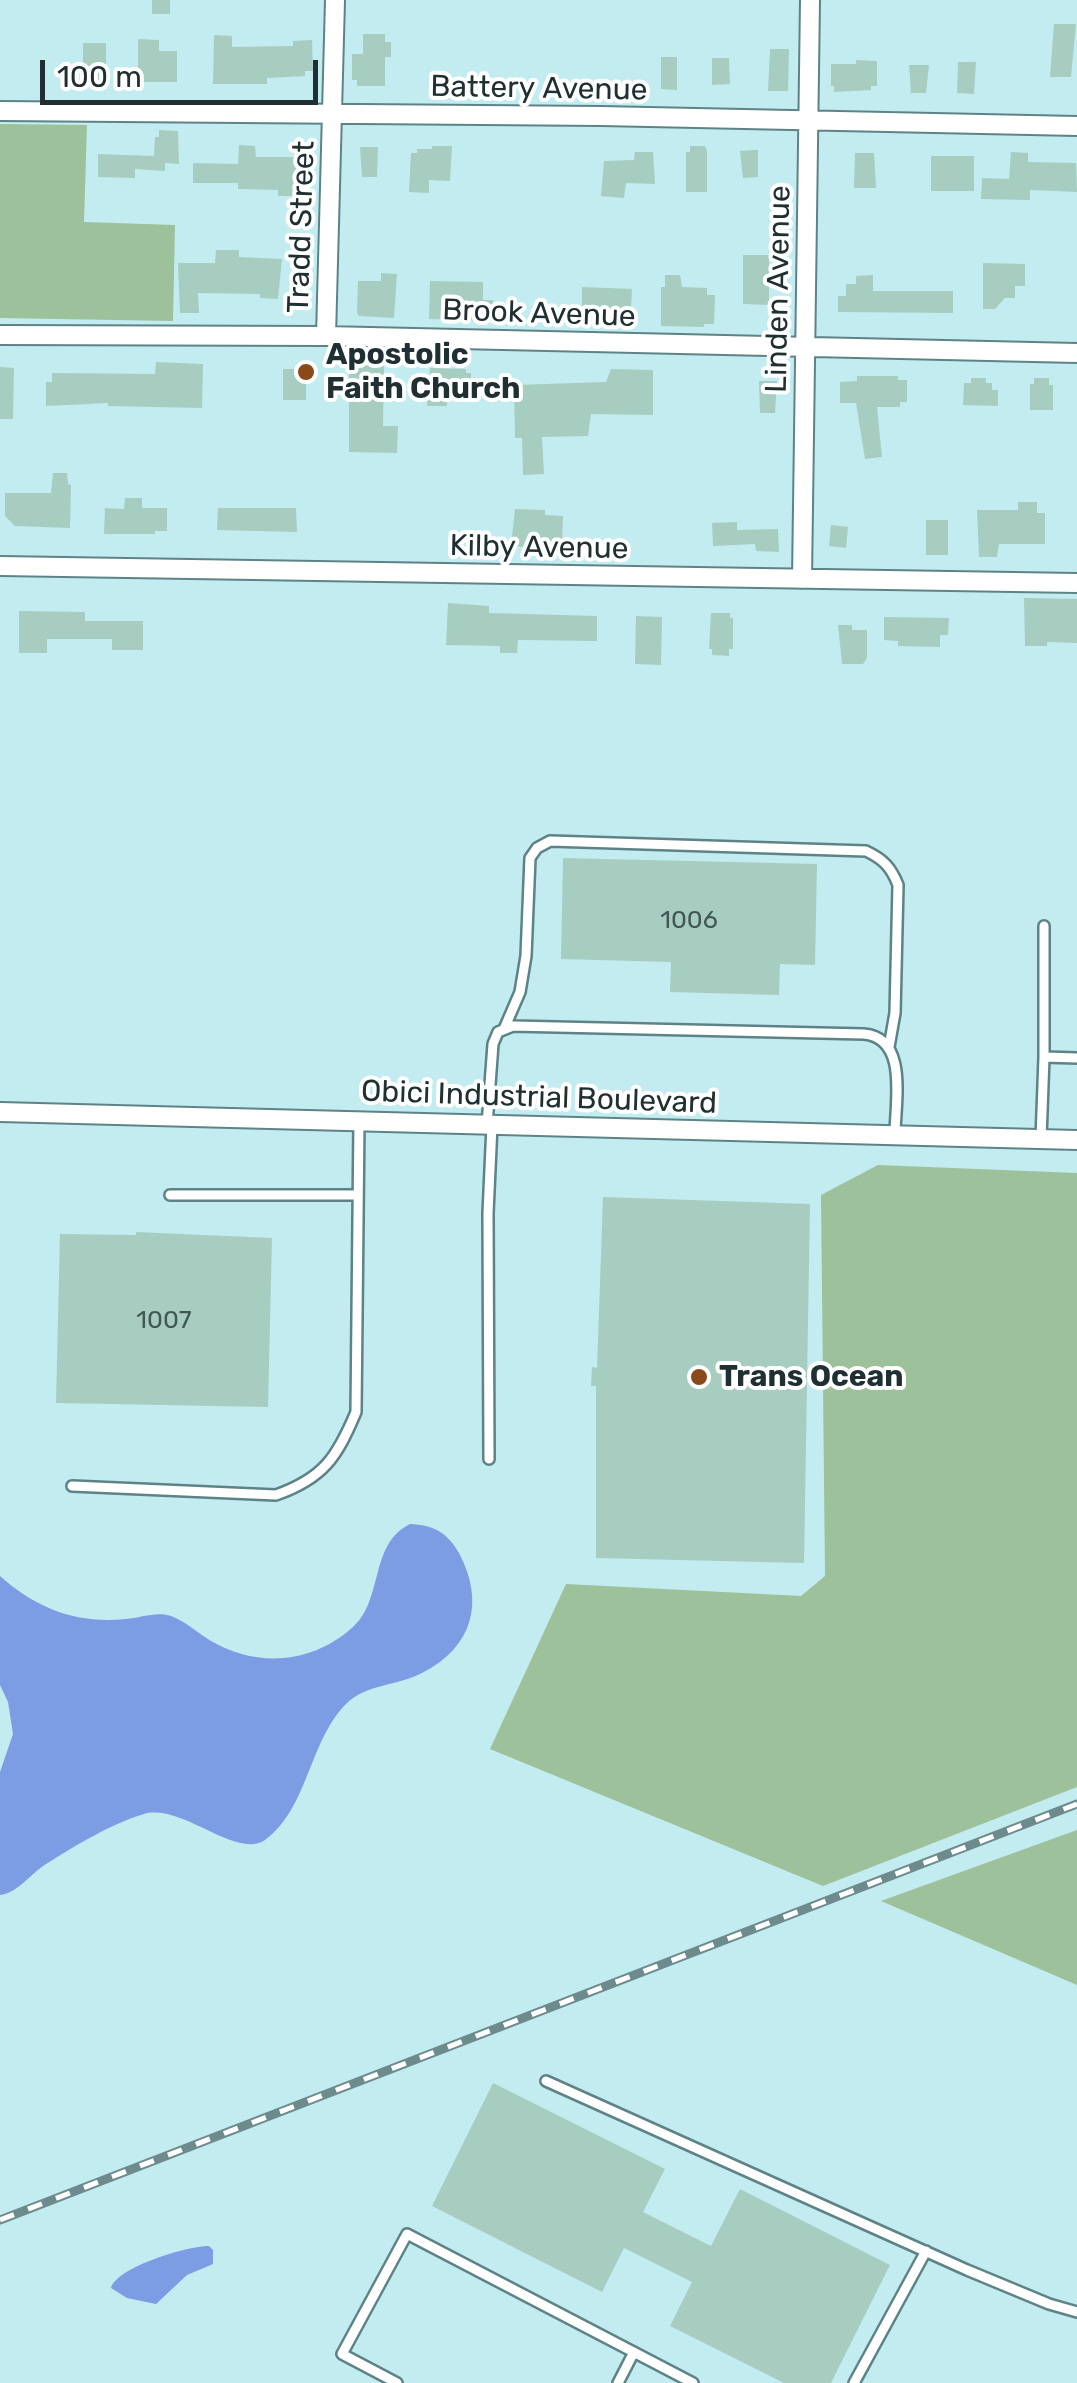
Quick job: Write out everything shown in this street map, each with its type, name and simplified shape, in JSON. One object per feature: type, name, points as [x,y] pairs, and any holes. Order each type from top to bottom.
[{"type":"street","name":"Tradd Street","points":[[326,336],[335,0]]},
{"type":"street","name":"Linden Avenue","points":[[802,579],[810,0]]},
{"type":"street","name":"Battery Avenue","points":[[0,111],[601,116],[1077,126]]},
{"type":"street","name":"Brook Avenue","points":[[0,335],[326,336],[1077,353]]},
{"type":"street","name":"Kilby Avenue","points":[[0,566],[1077,583]]},
{"type":"street","name":"Obici Industrial Boulevard","points":[[0,1112],[1077,1140]]},
{"type":"lane","points":[[504,1029],[520,992],[526,956],[530,858],[536,848],[550,841],[866,851],[881,858],[898,885],[895,1013],[889,1046],[895,1064],[895,1135]]},
{"type":"lane","points":[[1042,1139],[1044,926]]},
{"type":"lane","points":[[488,1459],[489,1125],[493,1044],[498,1032],[564,1026],[864,1034],[889,1046]]},
{"type":"lane","points":[[1044,1057],[1077,1058]]},
{"type":"lane","points":[[72,1486],[276,1495],[306,1484],[340,1450],[356,1412],[359,1121]]},
{"type":"lane","points":[[170,1195],[358,1195]]},
{"type":"lane","points":[[546,2081],[1024,2295],[1077,2312]]},
{"type":"lane","points":[[397,2383],[342,2354],[407,2234],[694,2383]]},
{"type":"lane","points":[[854,2383],[926,2252]]},
{"type":"lane","points":[[618,2383],[634,2352]]},
{"type":"green space","points":[[0,124],[87,125],[84,222],[175,225],[173,321],[0,318]]},
{"type":"green space","points":[[878,1165],[1077,1173],[1077,1787],[823,1886],[490,1749],[566,1584],[801,1596],[825,1576],[821,1195]]},
{"type":"green space","points":[[1077,1830],[1077,1985],[881,1901]]},
{"type":"water","points":[[410,1524],[439,1531],[459,1553],[467,1571],[472,1606],[463,1637],[453,1650],[422,1673],[372,1689],[346,1704],[324,1736],[291,1811],[265,1840],[239,1843],[175,1816],[144,1814],[79,1844],[17,1888],[0,1895],[0,1772],[13,1734],[8,1702],[0,1685],[0,1576],[28,1597],[59,1612],[108,1620],[166,1615],[229,1650],[284,1658],[320,1649],[353,1627],[369,1602],[388,1545]]},
{"type":"water","points":[[209,2246],[213,2250],[213,2264],[187,2275],[156,2304],[127,2298],[111,2288],[116,2280],[139,2265]]},
{"type":"building","points":[[152,0],[170,0],[170,14],[152,14]]},
{"type":"building","points":[[1054,24],[1076,24],[1071,77],[1050,77]]},
{"type":"building","points":[[363,34],[385,34],[385,42],[391,42],[391,57],[385,57],[385,86],[357,86],[357,80],[352,80],[352,54],[363,54]]},
{"type":"building","points":[[214,35],[232,36],[232,47],[293,46],[293,41],[312,40],[313,71],[305,71],[305,76],[267,78],[267,84],[213,84]]},
{"type":"building","points":[[138,39],[159,40],[159,51],[177,51],[177,82],[138,82]]},
{"type":"building","points":[[83,43],[106,43],[103,80],[88,80],[88,75],[83,75]]},
{"type":"building","points":[[770,49],[789,49],[788,91],[768,91]]},
{"type":"building","points":[[661,57],[677,57],[677,90],[661,89]]},
{"type":"building","points":[[712,58],[729,58],[730,84],[712,85]]},
{"type":"building","points":[[856,60],[877,61],[877,86],[871,86],[871,90],[834,92],[831,64],[856,64]]},
{"type":"building","points":[[958,62],[976,62],[974,94],[957,93]]},
{"type":"building","points":[[909,65],[929,65],[926,93],[911,93]]},
{"type":"building","points":[[159,130],[178,131],[179,164],[165,163],[165,171],[135,169],[135,178],[98,177],[98,154],[154,156]]},
{"type":"building","points":[[239,145],[255,146],[256,157],[301,157],[300,196],[278,196],[278,190],[238,189],[238,183],[193,183],[193,163],[238,164]]},
{"type":"building","points":[[432,146],[452,146],[450,181],[429,180],[429,193],[409,192],[411,153]]},
{"type":"building","points":[[690,146],[705,146],[707,151],[707,192],[686,192],[686,152],[690,152]]},
{"type":"building","points":[[360,147],[378,147],[377,177],[362,177]]},
{"type":"building","points":[[758,150],[758,177],[743,178],[740,151]]},
{"type":"building","points":[[635,152],[653,152],[655,184],[626,183],[624,198],[601,196],[604,161],[634,160]]},
{"type":"building","points":[[1011,152],[1028,153],[1028,162],[1076,163],[1077,192],[1030,190],[1030,200],[981,199],[982,178],[1009,179]]},
{"type":"building","points":[[855,153],[874,153],[876,188],[854,188]]},
{"type":"building","points":[[931,156],[974,156],[974,191],[931,191]]},
{"type":"building","points":[[216,250],[239,250],[239,257],[282,259],[278,299],[260,298],[260,294],[198,293],[199,313],[180,313],[178,263],[215,263]]},
{"type":"building","points":[[743,255],[769,255],[769,305],[743,304]]},
{"type":"building","points":[[983,263],[1025,264],[1025,286],[1015,286],[1015,298],[1005,298],[995,309],[983,309]]},
{"type":"building","points":[[381,273],[397,274],[394,318],[359,316],[358,281],[381,281]]},
{"type":"building","points":[[665,275],[680,275],[682,287],[707,288],[707,295],[715,295],[714,324],[661,326],[661,287],[665,287]]},
{"type":"building","points":[[873,275],[873,291],[953,291],[953,313],[838,312],[838,296],[846,296],[846,284],[856,284],[856,276]]},
{"type":"building","points":[[430,281],[483,282],[483,300],[493,300],[493,321],[429,319]]},
{"type":"building","points":[[582,287],[632,289],[630,324],[582,322]]},
{"type":"building","points":[[156,362],[203,364],[202,408],[108,403],[46,406],[46,382],[52,382],[52,373],[155,374]]},
{"type":"building","points":[[349,365],[384,365],[383,426],[398,426],[397,453],[349,452]]},
{"type":"building","points":[[0,367],[14,368],[13,419],[0,419]]},
{"type":"building","points":[[430,368],[466,369],[466,373],[471,373],[471,397],[447,397],[447,406],[427,406]]},
{"type":"building","points":[[283,369],[306,369],[306,400],[283,400]]},
{"type":"building","points":[[611,369],[653,370],[653,415],[591,414],[588,436],[542,437],[544,474],[523,475],[522,438],[515,438],[514,385],[606,382]]},
{"type":"building","points":[[857,376],[898,376],[898,380],[907,380],[907,402],[900,402],[900,407],[877,407],[882,457],[865,459],[856,403],[840,403],[840,382],[857,381]]},
{"type":"building","points":[[971,378],[986,378],[986,383],[992,383],[992,390],[998,390],[998,406],[963,405],[964,383],[971,383]]},
{"type":"building","points":[[1034,378],[1049,378],[1049,385],[1053,385],[1053,410],[1030,410],[1030,384],[1034,384]]},
{"type":"building","points":[[759,381],[777,381],[775,413],[760,413]]},
{"type":"building","points":[[53,473],[67,473],[71,485],[70,528],[15,526],[5,516],[5,493],[51,493]]},
{"type":"building","points":[[125,498],[142,498],[142,508],[167,508],[167,531],[104,534],[105,508],[124,509]]},
{"type":"building","points":[[1018,502],[1037,502],[1037,513],[1045,513],[1045,544],[999,544],[997,557],[979,557],[977,510],[1018,510]]},
{"type":"building","points":[[218,508],[296,508],[297,532],[217,530]]},
{"type":"building","points":[[515,509],[545,510],[545,515],[563,516],[562,546],[551,545],[551,553],[523,552],[523,547],[511,546]]},
{"type":"building","points":[[926,520],[948,520],[948,555],[926,555]]},
{"type":"building","points":[[737,522],[737,530],[778,529],[779,552],[756,551],[755,544],[713,546],[712,523]]},
{"type":"building","points":[[831,525],[848,527],[846,548],[829,546]]},
{"type":"building","points":[[1024,598],[1077,599],[1077,643],[1025,646]]},
{"type":"building","points":[[448,603],[489,606],[489,613],[597,616],[597,641],[518,640],[517,653],[500,653],[500,646],[446,645]]},
{"type":"building","points":[[19,611],[85,612],[85,621],[143,621],[143,650],[112,650],[112,639],[47,639],[47,653],[19,653]]},
{"type":"building","points":[[711,613],[730,613],[733,618],[733,649],[729,649],[729,656],[712,655],[709,649]]},
{"type":"building","points":[[636,616],[662,617],[661,665],[635,664]]},
{"type":"building","points":[[884,617],[949,618],[948,635],[940,635],[940,647],[898,646],[898,641],[884,640]]},
{"type":"building","points":[[838,625],[867,630],[867,658],[863,664],[842,664]]},
{"type":"building","points":[[563,858],[817,864],[815,965],[780,964],[779,995],[670,992],[671,962],[561,959]]},
{"type":"building","name":"Trans Ocean","points":[[603,1197],[810,1204],[804,1563],[596,1558],[596,1386],[591,1386],[592,1367],[597,1368]]},
{"type":"building","points":[[136,1232],[272,1238],[268,1407],[56,1403],[60,1234]]},
{"type":"building","points":[[493,2083],[665,2169],[643,2212],[711,2246],[740,2189],[890,2265],[831,2383],[784,2383],[670,2326],[692,2282],[624,2248],[602,2292],[432,2206]]},
{"type":"railway","points":[[0,2220],[1077,1804]]},
{"type":"place","name":"Apostolic Faith Church","points":[[306,372]]},
{"type":"place","name":"Trans Ocean","points":[[699,1377]]}]
